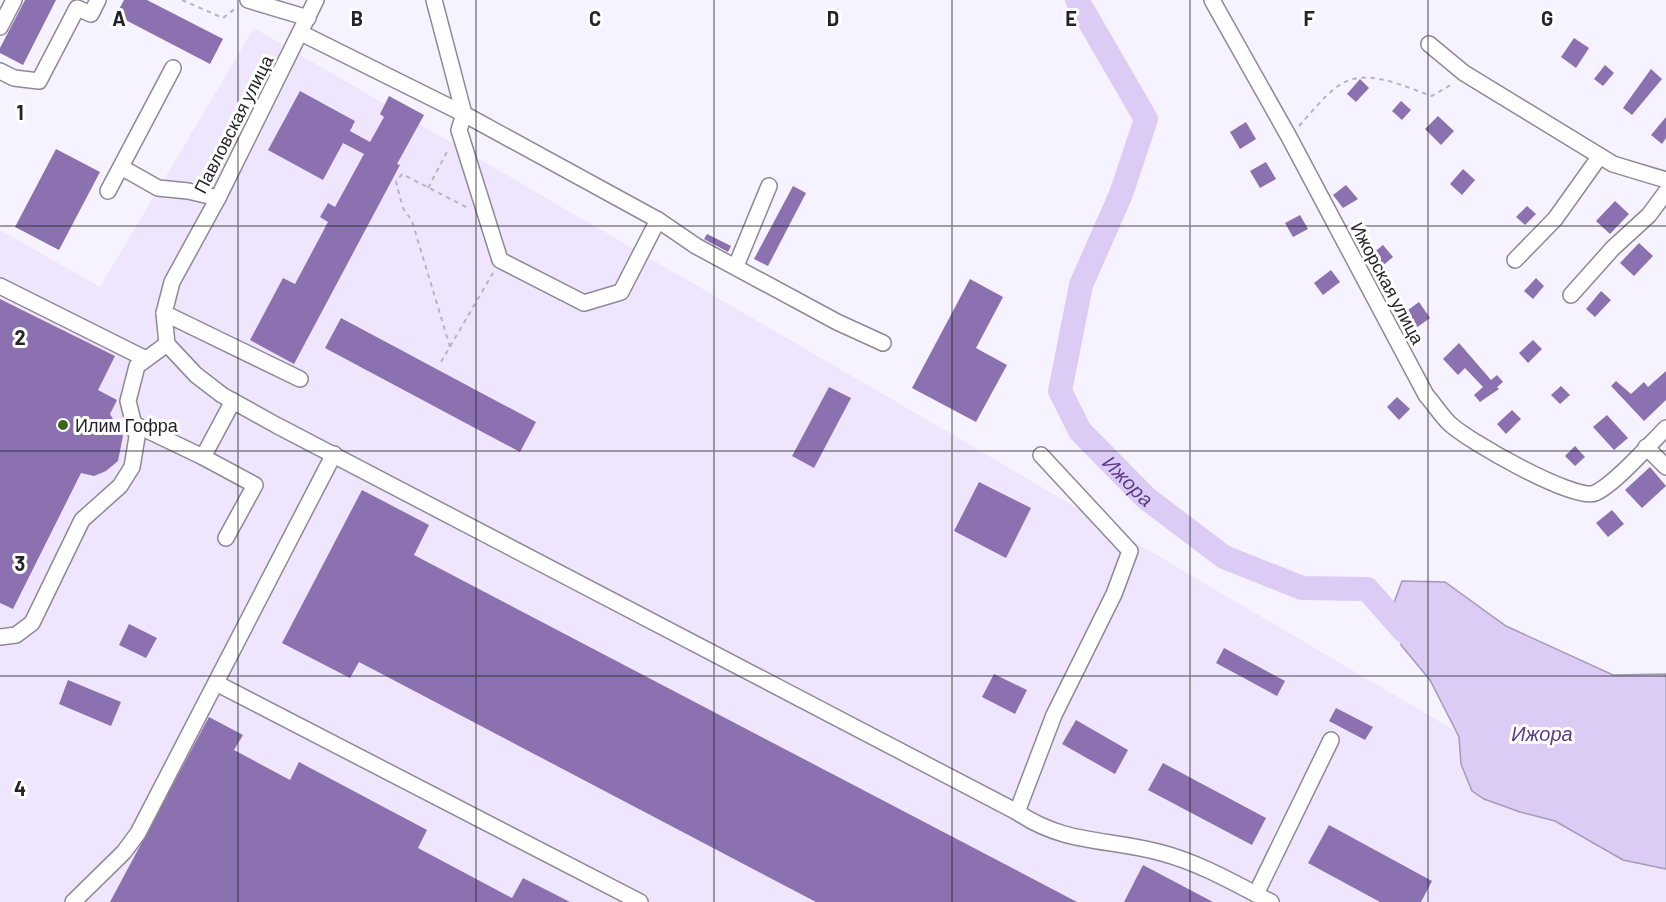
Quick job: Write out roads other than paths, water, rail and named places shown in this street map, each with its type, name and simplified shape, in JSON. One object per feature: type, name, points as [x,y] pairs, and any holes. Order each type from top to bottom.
[{"type":"street","points":[[0,27],[14,0]]},
{"type":"street","points":[[0,71],[14,78],[39,81],[77,9],[91,14],[98,0]]},
{"type":"street","name":"Павловская улица","points":[[167,344],[164,313],[172,282],[218,198],[316,0]]},
{"type":"street","points":[[435,0],[464,114],[459,130],[500,260],[584,303],[621,292],[658,220]]},
{"type":"street","name":"Ижорская улица","points":[[1212,0],[1426,395],[1449,423],[1470,440],[1562,488],[1583,495],[1595,494],[1607,485],[1646,447]]},
{"type":"street","points":[[249,1],[308,18]]},
{"type":"street","points":[[301,33],[464,114],[658,220],[696,246],[837,322],[883,343]]},
{"type":"street","points":[[1430,44],[1464,73],[1613,164],[1666,180]]},
{"type":"street","points":[[108,191],[173,68]]},
{"type":"street","points":[[1515,260],[1555,219],[1600,156]]},
{"type":"street","points":[[121,167],[158,188],[188,191],[218,198]]},
{"type":"street","points":[[736,266],[769,186]]},
{"type":"street","points":[[1571,295],[1613,248],[1649,215],[1666,192]]},
{"type":"street","points":[[0,286],[146,359]]},
{"type":"street","points":[[164,313],[300,379]]},
{"type":"street","points":[[0,637],[16,635],[32,623],[82,520],[120,486],[132,466],[137,437],[128,401],[137,366],[167,344],[196,375],[233,401],[1017,812],[1038,827],[1077,839],[1162,853],[1196,865],[1271,902]]},
{"type":"street","points":[[203,457],[233,401]]},
{"type":"street","points":[[134,424],[255,485],[226,538]]},
{"type":"street","points":[[1666,428],[1646,447],[1666,467]]},
{"type":"street","points":[[73,902],[124,852],[138,833],[334,454]]},
{"type":"street","points":[[1017,812],[1054,715],[1114,594],[1130,551],[1041,455]]},
{"type":"street","points":[[216,683],[640,902]]},
{"type":"street","points":[[1256,894],[1331,740]]},
{"type":"water","name":"Ижора","points":[[1402,581],[1445,582],[1506,626],[1613,675],[1666,674],[1666,869],[1623,860],[1555,821],[1484,799],[1472,791],[1461,764],[1459,737],[1430,680],[1401,645],[1403,631],[1389,616]]},
{"type":"waterway","name":"Ижора","points":[[1077,0],[1146,119],[1121,194],[1081,285],[1060,391],[1080,431],[1146,498],[1224,557],[1302,588],[1367,589],[1404,631],[1413,637]]},
{"type":"place","name":"Илим Гофра","points":[[63,425]]}]
